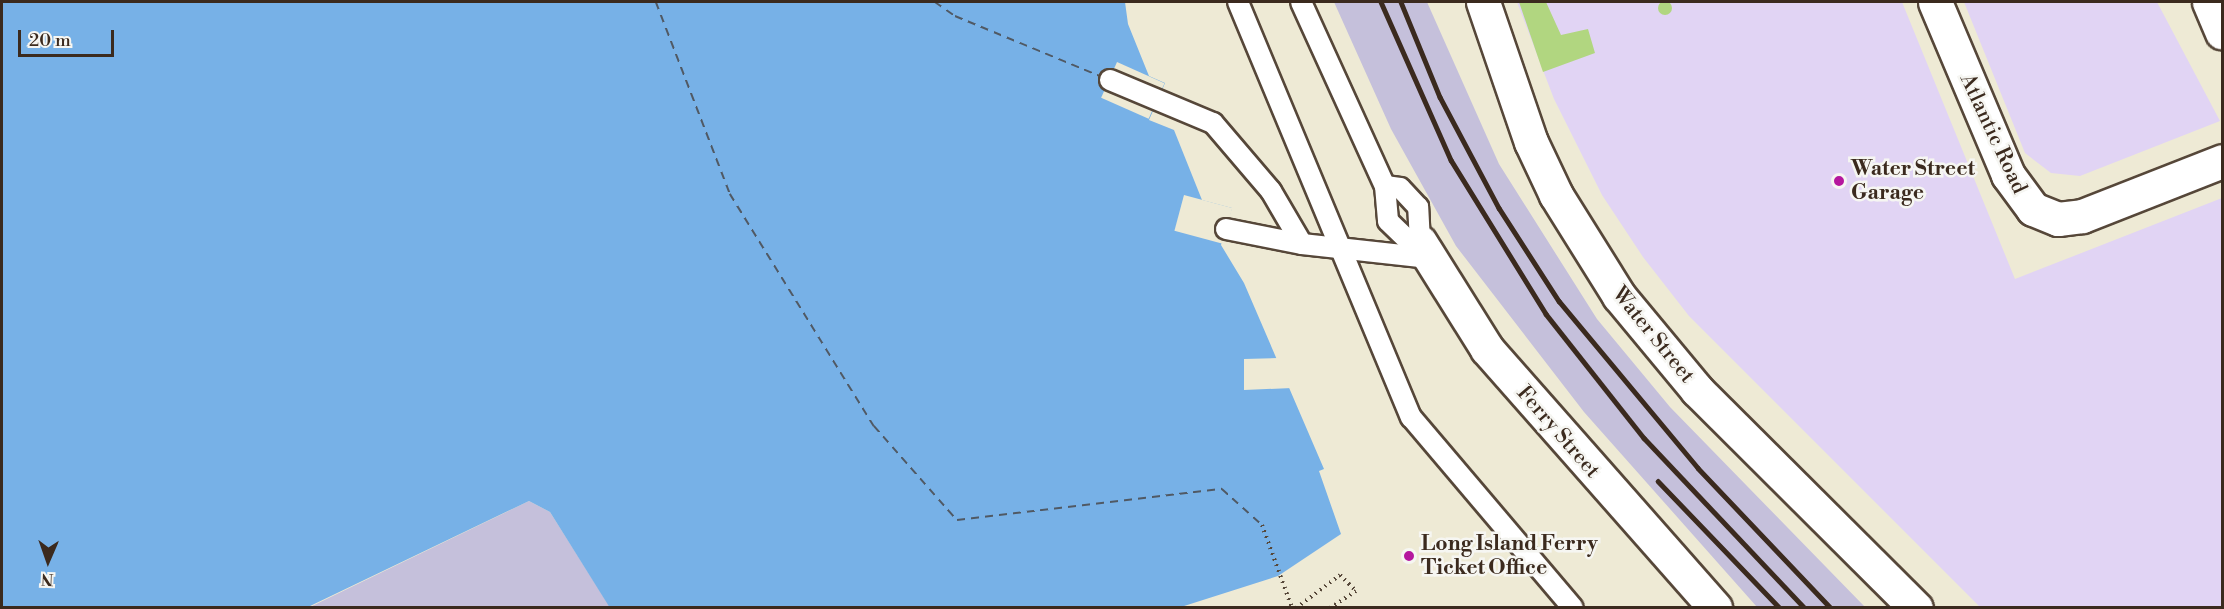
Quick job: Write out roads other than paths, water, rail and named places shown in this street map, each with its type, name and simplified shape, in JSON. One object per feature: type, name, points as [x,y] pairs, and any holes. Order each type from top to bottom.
[{"type":"street","name":"Water Street","points":[[1483,2],[1530,142],[1562,206],[1619,296],[1697,390],[1916,608]]},
{"type":"street","name":"Atlantic Road","points":[[1935,2],[2008,175],[2037,211],[2058,219],[2082,216],[2223,161]]},
{"type":"street","points":[[2209,2],[2223,32]]},
{"type":"street","name":"Ferry Street","points":[[1425,250],[1487,349],[1705,605]]},
{"type":"lane","points":[[1238,2],[1413,420],[1573,608]]},
{"type":"lane","points":[[1301,2],[1385,186],[1388,221],[1408,240],[1425,250]]},
{"type":"lane","points":[[1110,80],[1213,123],[1271,191],[1302,244]]},
{"type":"lane","points":[[1385,186],[1400,188],[1419,207],[1425,250]]},
{"type":"lane","points":[[1226,229],[1272,240],[1302,244],[1340,248],[1425,250]]},
{"type":"water","points":[[2,2],[1125,2],[1128,24],[1149,76],[1165,83],[1149,120],[1174,130],[1202,200],[1232,208],[1221,245],[1244,283],[1324,469],[1319,471],[1341,534],[1278,576],[1181,607],[610,608],[550,512],[529,501],[308,607],[2,607]]},
{"type":"railway","points":[[1381,2],[1451,160],[1546,314],[1644,438],[1805,608]]},
{"type":"railway","points":[[1401,2],[1440,97],[1499,208],[1559,301],[1698,468],[1831,608]]},
{"type":"railway","points":[[1658,481],[1780,608]]},
{"type":"place","name":"Water Street Garage","points":[[1839,181]]},
{"type":"place","name":"Long Island Ferry Ticket Office","points":[[1409,556]]}]
